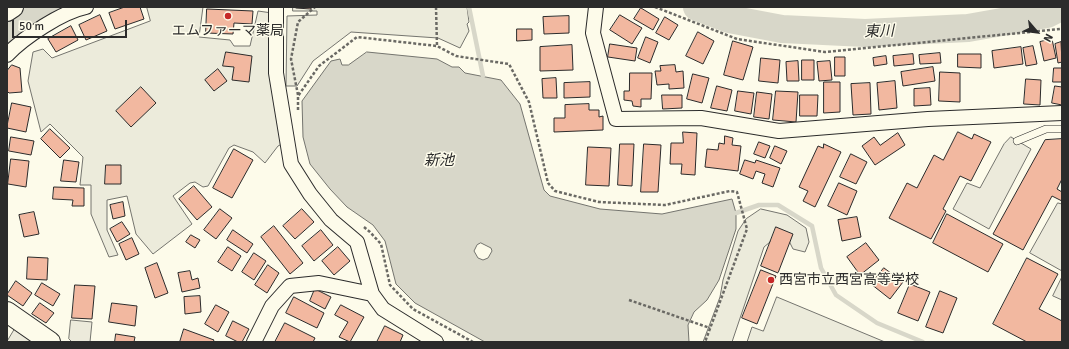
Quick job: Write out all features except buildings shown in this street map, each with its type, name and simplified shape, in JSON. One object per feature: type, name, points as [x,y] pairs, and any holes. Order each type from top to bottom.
[{"type":"street","points":[[7,11],[13,7]]},
{"type":"street","points":[[7,55],[14,48],[49,23],[77,9],[86,7]]},
{"type":"street","points":[[276,7],[276,73],[291,164],[310,194],[330,220],[357,242],[372,294],[383,309],[436,342]]},
{"type":"street","points":[[596,7],[593,33],[616,119],[701,118],[779,131],[928,119],[1062,113]]},
{"type":"street","points":[[254,342],[272,306],[290,286],[319,283],[372,294]]},
{"type":"street","points":[[7,312],[50,342]]},
{"type":"lane","points":[[1017,141],[1046,130],[1062,129]]},
{"type":"path","points":[[298,116],[298,96],[291,59],[298,22],[315,7]]},
{"type":"path","points":[[436,7],[436,46]]},
{"type":"path","points":[[655,7],[737,39],[825,52],[1062,28]]},
{"type":"path","points":[[298,96],[319,66],[357,37],[436,46],[456,56],[509,64],[529,102],[548,183],[555,191],[599,202],[665,205],[730,191],[737,192],[747,229],[705,342]]},
{"type":"path","points":[[358,223],[370,232],[381,244],[390,285],[413,309],[474,342]]},
{"type":"path","points":[[629,300],[710,328]]},
{"type":"shaded area","points":[[147,7],[203,7],[199,37],[230,40],[234,46],[250,46],[258,11],[272,13],[282,144],[278,146],[265,163],[253,152],[234,145],[229,148],[208,186],[203,187],[195,182],[190,183],[173,196],[192,224],[153,254],[136,234],[127,196],[107,200],[107,230],[118,255],[109,257],[91,214],[91,185],[80,185],[83,157],[50,124],[41,132],[28,81],[33,52],[43,49],[52,58],[150,21]]},
{"type":"shaded area","points":[[293,7],[467,7],[469,22],[467,24],[469,31],[460,48],[438,38],[351,32],[313,61],[297,86],[286,86],[287,16],[317,15],[317,11],[293,11]]},
{"type":"shaded area","points":[[1011,137],[1031,149],[989,229],[953,209],[967,183],[980,188],[1004,144]]},
{"type":"shaded area","points":[[1058,203],[1062,204],[1062,271],[1030,253]]},
{"type":"shaded area","points":[[761,209],[787,215],[806,228],[809,242],[805,252],[793,249],[786,235],[776,237],[764,247],[732,342],[703,342],[720,297],[723,280],[738,231],[746,219]]},
{"type":"shaded area","points":[[1062,277],[1062,300],[1053,296]]},
{"type":"shaded area","points":[[777,297],[885,342],[747,342],[752,327],[763,331]]},
{"type":"shaded area","points":[[71,320],[92,322],[90,342],[72,342],[69,339]]},
{"type":"shaded area","points":[[16,327],[37,342],[7,342]]},
{"type":"water","name":"新池","points":[[367,52],[437,59],[452,67],[459,67],[465,73],[501,80],[520,104],[544,190],[550,196],[600,209],[662,214],[732,199],[736,213],[736,229],[719,280],[707,300],[694,312],[688,325],[689,342],[485,342],[415,303],[396,284],[385,241],[373,225],[347,207],[310,164],[303,137],[302,101],[331,61],[340,59],[342,65],[348,65]],"holes":[[[481,243],[491,248],[492,251],[488,258],[483,260],[478,258],[474,251],[477,245]]]},
{"type":"waterway","name":"東川","points":[[7,32],[29,15],[45,7]]},
{"type":"waterway","points":[[469,7],[483,76]]},
{"type":"waterway","name":"東川","points":[[697,7],[729,19],[782,29],[865,33],[968,28],[1047,14],[1061,7]]},
{"type":"waterway","points":[[736,213],[759,205],[778,205],[812,226],[821,268],[836,295],[877,323],[923,342]]},
{"type":"place","name":"エムファーマ薬局","points":[[228,16]]},
{"type":"place","name":"西宮市立西宮高等学校","points":[[771,280]]}]
